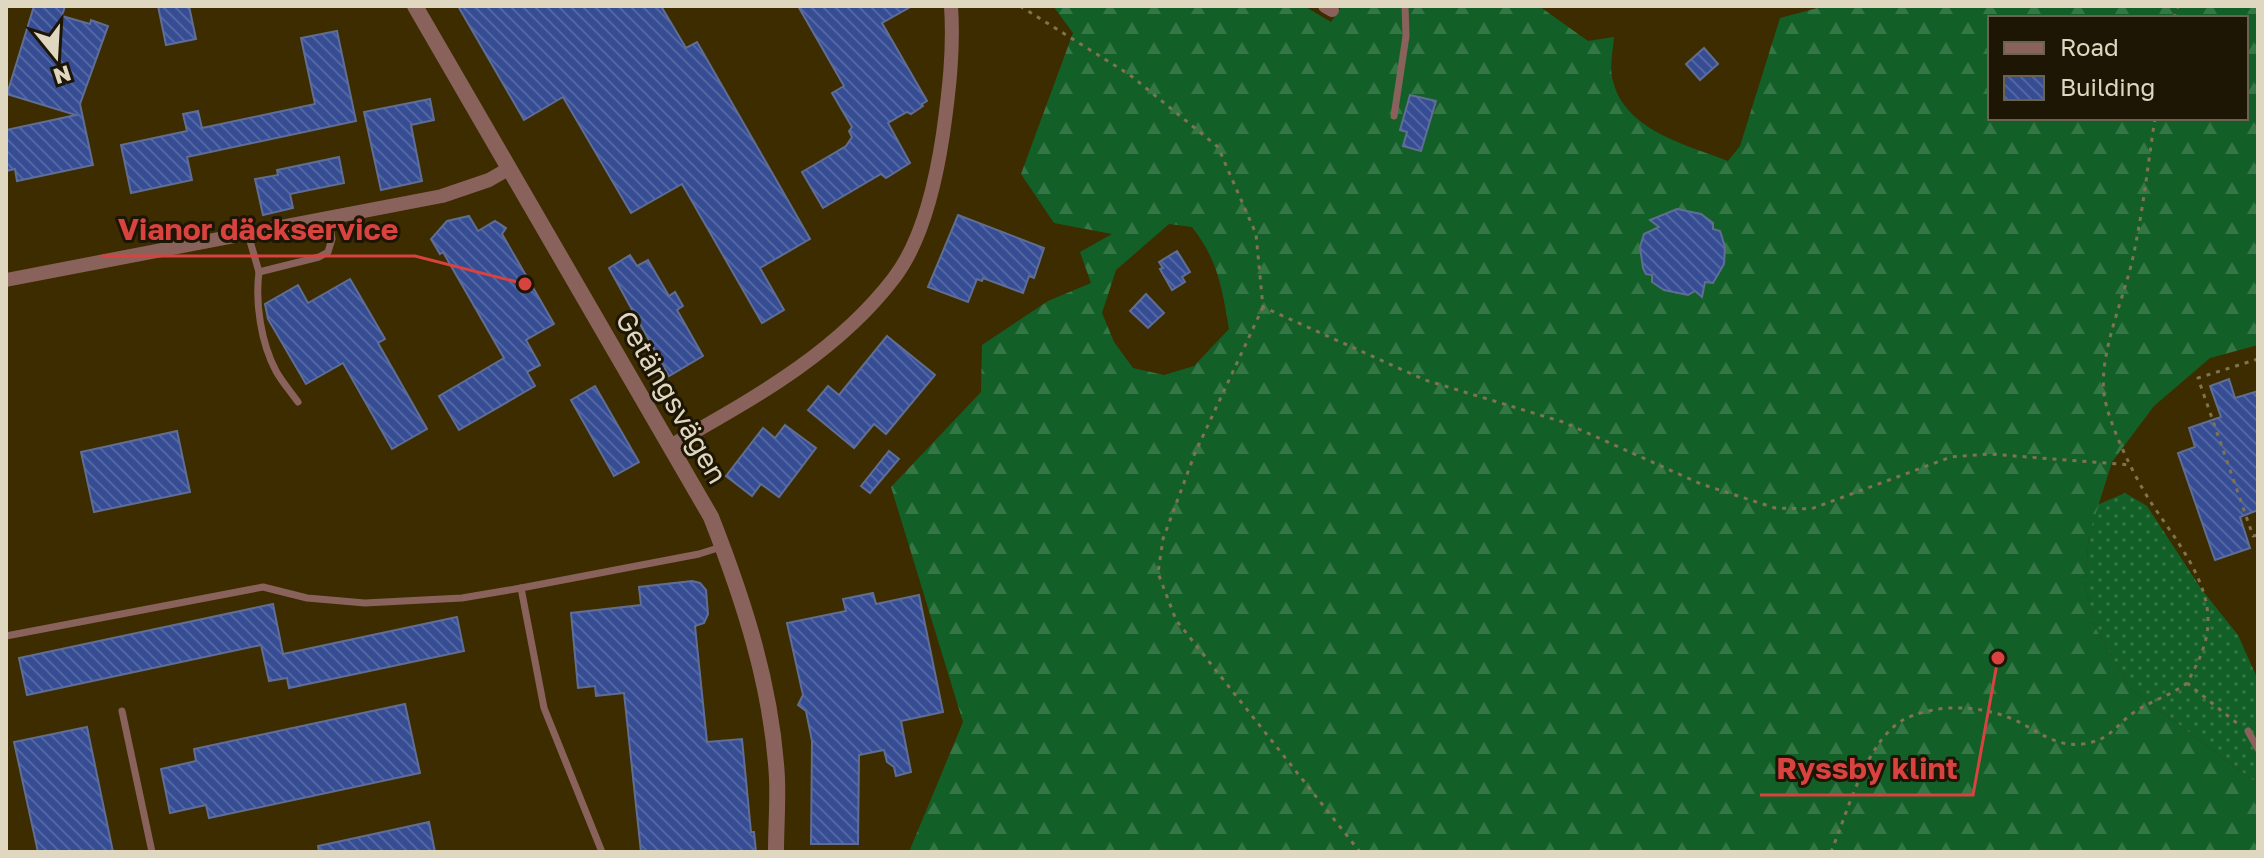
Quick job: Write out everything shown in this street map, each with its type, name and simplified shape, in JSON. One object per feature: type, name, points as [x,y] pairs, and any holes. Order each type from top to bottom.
[{"type":"street","name":"Getängsvägen","points":[[415,6],[711,517],[737,582],[760,661],[777,779],[776,852]]},
{"type":"street","points":[[670,446],[769,390],[807,363],[859,317],[895,276],[919,230],[937,174],[948,101],[951,6]]},
{"type":"street","points":[[6,280],[329,220],[465,190],[508,169]]},
{"type":"lane","points":[[1394,116],[1406,36],[1405,6]]},
{"type":"lane","points":[[259,272],[328,252],[332,239],[329,220]]},
{"type":"lane","points":[[248,234],[259,272],[257,289],[261,325],[275,370],[298,402]]},
{"type":"lane","points":[[6,636],[263,587],[307,598],[365,603],[462,598],[699,554],[723,546]]},
{"type":"lane","points":[[521,588],[544,708],[602,852]]},
{"type":"lane","points":[[122,711],[152,852]]},
{"type":"lane","points":[[2248,731],[2258,749]]},
{"type":"path","points":[[1020,6],[1130,75],[1218,147],[1256,234],[1263,307],[1195,453],[1163,539],[1158,573],[1176,620],[1360,852]]},
{"type":"path","points":[[1831,852],[1868,761],[1886,735],[1903,720],[1956,707],[1982,709],[2010,718],[2059,744],[2080,745],[2108,737],[2132,714],[2187,683],[2204,649],[2208,627],[2206,605],[2193,571],[2131,465],[2104,395],[2106,360],[2133,256],[2155,120]]},
{"type":"path","points":[[1263,307],[1425,380],[1563,422],[1701,484],[1775,508],[1811,509],[1951,457],[1989,454],[2131,465]]},
{"type":"path","points":[[2258,359],[2198,378],[2253,536],[2258,535]]},
{"type":"path","points":[[2187,683],[2248,731]]},
{"type":"green space","points":[[1053,6],[1304,6],[1331,22],[1342,6],[1539,6],[1588,41],[1614,37],[1613,81],[1630,112],[1644,124],[1677,142],[1728,161],[1740,146],[1780,18],[1825,6],[2258,6],[2258,345],[2210,358],[2154,406],[2112,462],[2089,535],[2085,584],[2095,627],[2130,688],[2258,784],[2258,852],[909,852],[963,722],[891,487],[981,392],[982,345],[1048,301],[1091,283],[1080,252],[1112,234],[1054,223],[1021,174],[1073,33]],"holes":[[[1169,224],[1192,227],[1213,263],[1229,329],[1194,366],[1164,375],[1133,368],[1114,342],[1102,313],[1116,270]]]},
{"type":"green space","points":[[2125,493],[2147,506],[2202,590],[2238,635],[2258,680],[2258,784],[2130,688],[2095,627],[2085,584],[2089,535],[2097,505]]},
{"type":"building","points":[[34,6],[65,6],[62,16],[108,26],[80,104],[93,165],[17,181],[15,169],[6,171],[6,130],[76,115],[7,94]]},
{"type":"building","points":[[158,6],[189,6],[196,39],[166,45]]},
{"type":"building","points":[[458,6],[661,6],[686,48],[697,42],[810,239],[760,268],[784,310],[762,323],[682,184],[631,213],[563,97],[524,120]]},
{"type":"building","points":[[798,6],[912,6],[882,23],[927,101],[911,114],[907,112],[888,123],[910,163],[886,178],[881,174],[823,208],[802,172],[846,146],[852,137],[849,131],[852,127],[832,93],[844,86]]},
{"type":"building","points":[[337,31],[356,121],[187,157],[192,180],[131,193],[121,145],[187,131],[183,114],[198,111],[202,128],[315,104],[301,38]]},
{"type":"building","points":[[1704,48],[1718,64],[1700,80],[1686,64]]},
{"type":"building","points":[[1410,95],[1436,101],[1421,151],[1403,146],[1407,132],[1400,130]]},
{"type":"building","points":[[430,99],[434,120],[411,125],[422,181],[381,190],[364,112]]},
{"type":"building","points":[[339,157],[344,183],[290,194],[293,208],[263,215],[255,179],[278,175],[277,170]]},
{"type":"building","points":[[1677,209],[1701,214],[1713,223],[1713,229],[1720,231],[1725,247],[1724,264],[1713,283],[1705,282],[1702,297],[1695,291],[1688,295],[1664,290],[1652,282],[1652,275],[1646,274],[1643,268],[1640,247],[1644,234],[1659,227],[1650,220]]},
{"type":"building","points":[[958,215],[1044,248],[1034,278],[1029,276],[1023,293],[983,278],[982,281],[977,279],[968,302],[928,287]]},
{"type":"building","points":[[469,216],[478,231],[495,221],[506,228],[502,234],[554,324],[526,340],[540,365],[527,372],[535,386],[459,430],[439,396],[504,358],[443,252],[440,254],[431,239],[447,221]]},
{"type":"building","points":[[1177,251],[1190,272],[1182,277],[1185,282],[1172,290],[1159,262]]},
{"type":"building","points":[[630,255],[637,266],[648,260],[669,296],[675,292],[683,306],[677,310],[703,356],[669,376],[609,268]]},
{"type":"building","points":[[350,279],[385,339],[378,343],[427,429],[392,449],[343,363],[306,384],[268,319],[265,304],[298,285],[308,303]]},
{"type":"building","points":[[1146,294],[1164,313],[1148,328],[1130,311]]},
{"type":"building","points":[[887,336],[935,375],[886,434],[874,424],[854,448],[808,410],[828,386],[839,395]]},
{"type":"building","points":[[2229,379],[2235,398],[2258,391],[2258,510],[2240,517],[2250,548],[2215,560],[2178,453],[2195,447],[2189,428],[2221,417],[2210,386]]},
{"type":"building","points":[[595,386],[639,462],[614,476],[571,400]]},
{"type":"building","points":[[785,425],[816,448],[779,497],[761,484],[752,496],[726,476],[763,428],[775,438]]},
{"type":"building","points":[[177,431],[190,492],[94,512],[81,452]]},
{"type":"building","points":[[889,451],[899,459],[870,493],[861,486]]},
{"type":"building","points":[[692,581],[700,583],[706,590],[708,614],[704,623],[695,626],[707,742],[742,739],[751,832],[754,832],[756,852],[641,852],[624,693],[596,696],[595,686],[578,688],[571,613],[641,605],[639,587]]},
{"type":"building","points":[[873,593],[876,604],[919,595],[943,712],[901,721],[911,772],[896,776],[884,750],[859,755],[858,844],[811,844],[812,741],[806,711],[798,705],[803,695],[787,623],[846,611],[843,599]]},
{"type":"building","points":[[273,604],[283,654],[457,617],[464,651],[289,688],[287,678],[269,681],[261,645],[27,695],[19,658]]},
{"type":"building","points":[[405,704],[420,773],[209,818],[206,805],[170,813],[161,769],[196,761],[194,749]]},
{"type":"building","points":[[87,727],[113,852],[38,852],[14,742]]},
{"type":"building","points":[[429,822],[435,852],[319,852],[318,846]]},
{"type":"place","name":"Vianor däckservice","points":[[525,284]]},
{"type":"place","name":"Ryssby klint","points":[[1998,658]]}]
